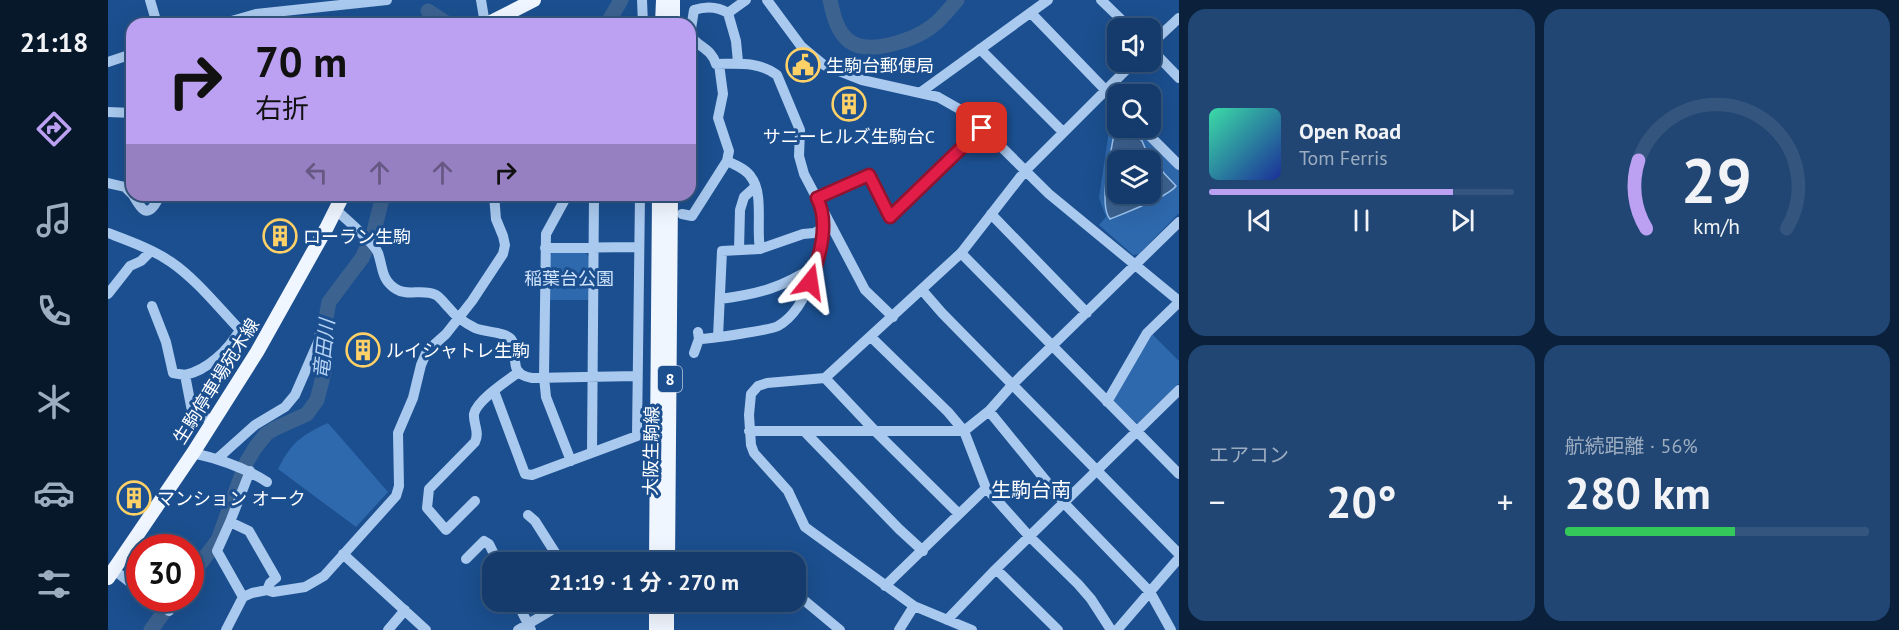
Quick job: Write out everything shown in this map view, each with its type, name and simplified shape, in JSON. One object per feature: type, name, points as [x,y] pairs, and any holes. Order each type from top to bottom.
[{"type":"main road","points":[[498,18],[534,0]]},
{"type":"main road","points":[[662,18],[663,0]]},
{"type":"main road","points":[[673,0],[673,18]]},
{"type":"main road","name":"生駒停車場宛木線","points":[[111,574],[193,453],[269,332],[340,201]]},
{"type":"main road","name":"大阪生駒線","points":[[656,552],[659,201]]},
{"type":"main road","name":"大阪生駒線","points":[[668,552],[671,201]]},
{"type":"main road","points":[[656,612],[656,630]]},
{"type":"main road","points":[[667,612],[667,630]]},
{"type":"street","points":[[150,0],[155,18]]},
{"type":"street","points":[[243,18],[256,14],[387,0]]},
{"type":"street","points":[[481,0],[485,18]]},
{"type":"street","points":[[641,18],[642,0]]},
{"type":"street","points":[[728,13],[746,0]]},
{"type":"street","points":[[767,0],[801,46],[824,64],[862,80],[938,97],[968,114],[1049,194],[1179,302],[1147,333],[1107,402]]},
{"type":"street","points":[[921,92],[1048,0]]},
{"type":"street","points":[[1101,0],[1120,18]]},
{"type":"street","points":[[693,18],[694,10],[705,3],[728,13],[736,41],[738,62]]},
{"type":"street","points":[[1031,13],[1106,91]]},
{"type":"street","points":[[1161,35],[1179,18]]},
{"type":"street","points":[[682,214],[692,216],[727,161],[729,151],[718,118],[723,94],[718,64],[711,52],[696,44]]},
{"type":"street","points":[[980,49],[1064,132]]},
{"type":"street","points":[[108,62],[126,56]]},
{"type":"street","points":[[1161,58],[1179,78]]},
{"type":"street","points":[[718,64],[738,62],[769,69],[777,75],[800,130],[799,156],[804,174],[866,290],[893,317]]},
{"type":"street","points":[[972,630],[914,606],[805,527],[788,491],[754,453],[749,431],[751,394],[758,386],[767,383],[825,378],[961,253],[1025,171],[1124,72]]},
{"type":"street","points":[[108,112],[126,113]]},
{"type":"street","points":[[817,198],[869,175],[890,217],[982,128]]},
{"type":"street","points":[[1152,138],[1179,165]]},
{"type":"street","points":[[727,161],[740,167],[752,177],[756,187],[760,249]]},
{"type":"street","points":[[108,183],[126,188]]},
{"type":"street","points":[[739,250],[740,210],[744,197],[756,187]]},
{"type":"street","points":[[136,201],[141,210],[145,212],[149,211],[156,201]]},
{"type":"street","points":[[226,630],[243,597],[267,590],[273,592],[316,583],[396,496],[399,486],[398,433],[413,398],[421,365],[428,351],[459,318],[503,254],[505,245],[496,219],[494,201]]},
{"type":"street","points":[[564,201],[546,234],[544,378],[546,397],[571,460]]},
{"type":"street","points":[[592,453],[594,201]]},
{"type":"street","points":[[494,391],[525,474],[532,475],[637,436],[640,201]]},
{"type":"street","points":[[336,210],[378,252],[381,273],[393,287],[403,292],[419,291],[436,296],[459,318],[477,329],[505,334],[513,343],[515,367],[527,377],[637,376]]},
{"type":"street","points":[[694,352],[699,336],[718,337],[777,327],[802,298],[810,282],[823,228],[823,210]]},
{"type":"street","points":[[991,214],[1087,313]]},
{"type":"street","points":[[749,431],[877,433],[964,431],[989,411],[1012,385],[1179,222]]},
{"type":"street","points":[[718,337],[721,252],[760,249],[803,234],[814,233],[823,228]]},
{"type":"street","points":[[108,232],[170,262],[191,279],[240,330],[230,346],[206,366],[185,375],[173,373],[166,342],[152,306]]},
{"type":"street","points":[[545,248],[639,248]]},
{"type":"street","points":[[108,294],[130,266],[141,261],[151,251]]},
{"type":"street","points":[[961,253],[1179,474]]},
{"type":"street","points":[[720,299],[755,295],[771,290],[795,279],[815,266]]},
{"type":"street","points":[[922,290],[1012,385],[1098,470],[1178,559],[1117,630]]},
{"type":"street","points":[[217,459],[255,425],[285,406],[295,395],[320,332]]},
{"type":"street","points":[[871,337],[948,412],[964,431],[986,488],[1029,536],[1078,584],[1091,599],[1111,630]]},
{"type":"street","points":[[475,501],[446,530],[427,508],[429,489],[475,442],[478,436],[474,414],[494,391],[519,372]]},
{"type":"street","points":[[185,375],[192,411],[213,421]]},
{"type":"street","points":[[825,378],[959,514]]},
{"type":"street","points":[[947,620],[1029,536],[1179,390]]},
{"type":"street","points":[[989,411],[1064,503],[1150,592],[1171,630]]},
{"type":"street","points":[[805,432],[922,550]]},
{"type":"street","points":[[193,453],[246,469],[267,482]]},
{"type":"street","points":[[243,597],[217,551],[230,522],[246,469]]},
{"type":"street","points":[[885,586],[986,488]]},
{"type":"street","points":[[528,515],[535,521],[555,552]]},
{"type":"street","points":[[230,522],[249,531],[276,578],[267,590]]},
{"type":"street","points":[[466,559],[484,541],[489,544],[493,552]]},
{"type":"street","points":[[343,554],[426,630]]},
{"type":"street","points":[[996,569],[1058,630]]},
{"type":"street","points":[[111,574],[126,582]]},
{"type":"street","points":[[806,602],[840,630]]},
{"type":"street","points":[[899,630],[914,606]]},
{"type":"street","points":[[388,630],[405,610]]},
{"type":"street","points":[[520,612],[526,628],[549,612]]},
{"type":"green space","points":[[1108,138],[1147,138],[1159,150],[1107,150],[1107,204],[1161,204],[1161,152],[1179,170],[1179,213],[1139,254],[1133,255],[1099,225],[1106,217],[1099,198]]},
{"type":"green space","name":"稲葉台公園","points":[[553,252],[585,252],[589,257],[588,300],[549,300],[549,256]]},
{"type":"green space","points":[[1151,333],[1179,361],[1179,383],[1137,424],[1113,401]]},
{"type":"green space","points":[[328,423],[388,492],[356,527],[278,469],[298,441]]},
{"type":"shaded area","points":[[1113,138],[1139,138],[1146,150],[1111,150]]},
{"type":"shaded area","points":[[1161,170],[1176,186],[1161,197]]},
{"type":"shaded area","points":[[1107,174],[1107,204],[1147,204],[1110,219],[1105,202]]},
{"type":"waterway","name":"竜田川","points":[[610,18],[621,0]]},
{"type":"waterway","name":"竜田川","points":[[830,0],[841,33],[849,41],[867,47],[879,47],[914,37],[938,21],[957,0]]},
{"type":"waterway","points":[[428,11],[439,18]]},
{"type":"waterway","name":"竜田川","points":[[204,558],[218,540],[246,463],[255,448],[266,434],[307,414],[317,400],[326,365],[326,318],[329,302],[362,258],[373,235],[382,201]]},
{"type":"waterway","name":"竜田川","points":[[151,630],[164,612]]},
{"type":"place","name":"生駒台郵便局","points":[[803,65]]},
{"type":"place","name":"サニーヒルズ生駒台C","points":[[849,104]]},
{"type":"place","name":"ローラン生駒","points":[[280,236]]},
{"type":"place","name":"ルイシャトレ生駒","points":[[363,350]]},
{"type":"place","name":"マンション オーク","points":[[134,498]]},
{"type":"district","name":"生駒台南","points":[[1031,490]]},
{"type":"route","points":[[810,282],[823,228],[823,210],[817,198],[869,175],[890,217],[982,128]]}]
